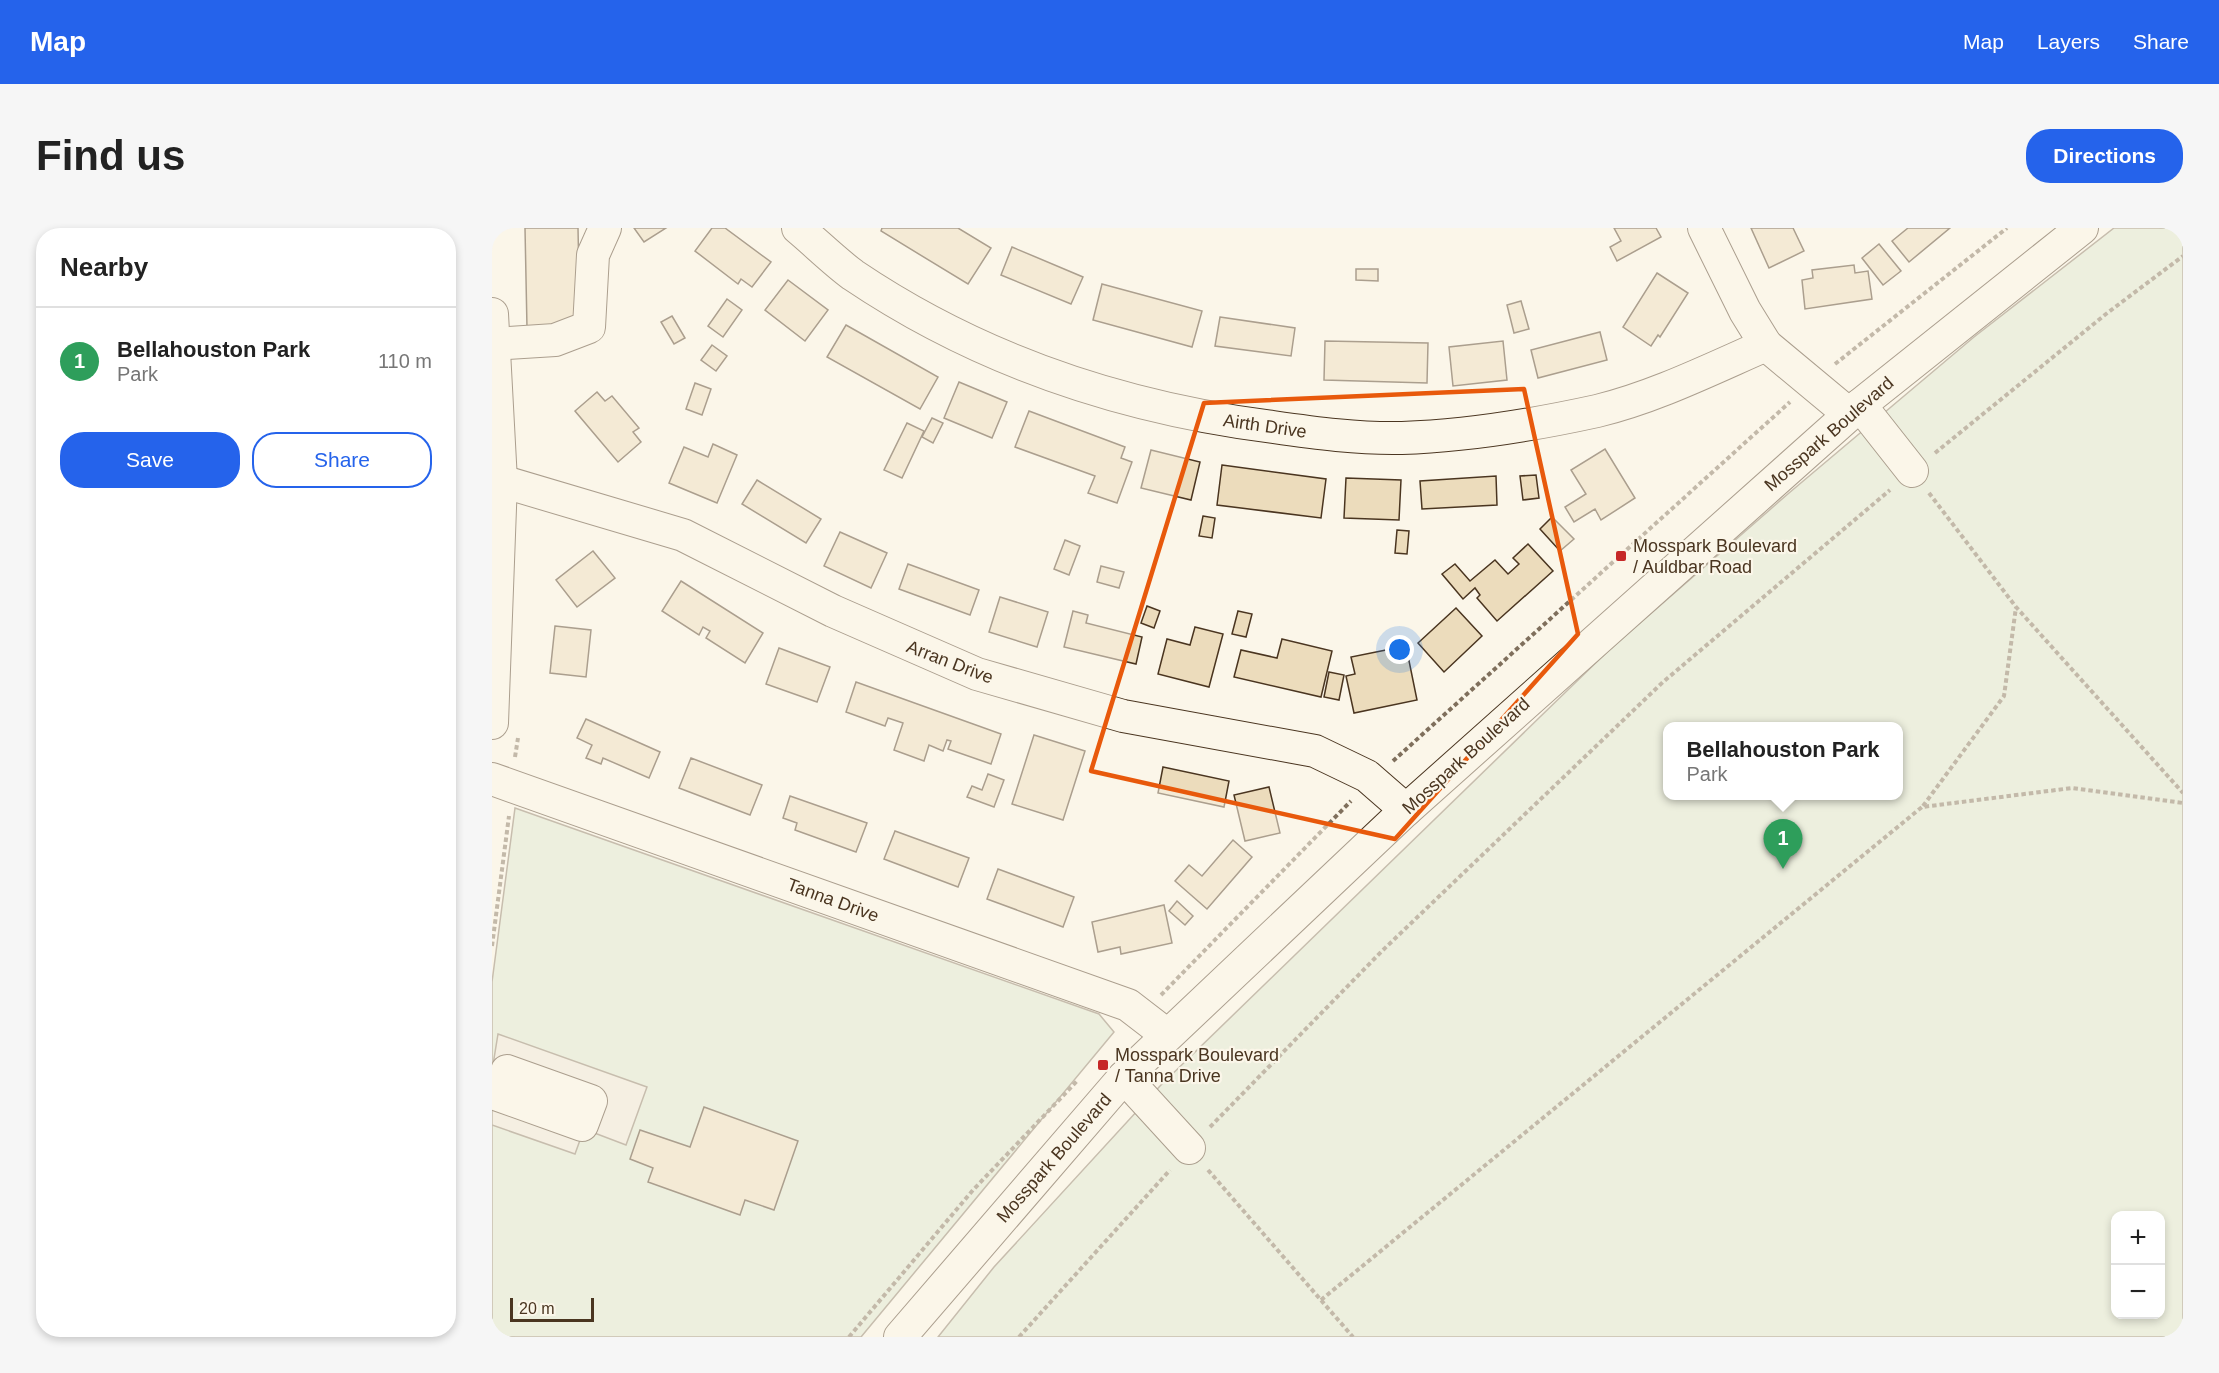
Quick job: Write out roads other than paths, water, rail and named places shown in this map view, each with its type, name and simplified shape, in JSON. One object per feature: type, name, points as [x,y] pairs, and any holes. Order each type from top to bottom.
[{"type":"street","points":[[492,723],[501,481],[493,329],[555,340],[590,327],[592,255],[605,228]]},
{"type":"street","name":"Airth Drive","points":[[798,228],[851,273],[906,308],[956,335],[1058,379],[1214,420],[1322,434],[1400,438],[1466,434],[1597,411],[1674,385],[1766,345]]},
{"type":"street","points":[[1704,228],[1745,311],[1766,345],[1854,410],[1912,471]]},
{"type":"street","name":"Mosspark Boulevard","points":[[900,1337],[1124,1077],[1406,810],[1854,410],[2082,228]]},
{"type":"street","name":"Arran Drive","points":[[501,481],[683,535],[833,611],[977,674],[1123,716],[1315,751],[1367,776],[1406,810]]},
{"type":"street","name":"Tanna Drive","points":[[492,779],[1128,1005],[1167,1035]]},
{"type":"street","points":[[1124,1077],[1189,1149]]},
{"type":"place","name":"Mosspark Boulevard / Auldbar Road","points":[[1621,556]]},
{"type":"place","name":"Bellahouston Park","points":[[1783,869]]},
{"type":"place","name":"Mosspark Boulevard / Tanna Drive","points":[[1103,1065]]}]
